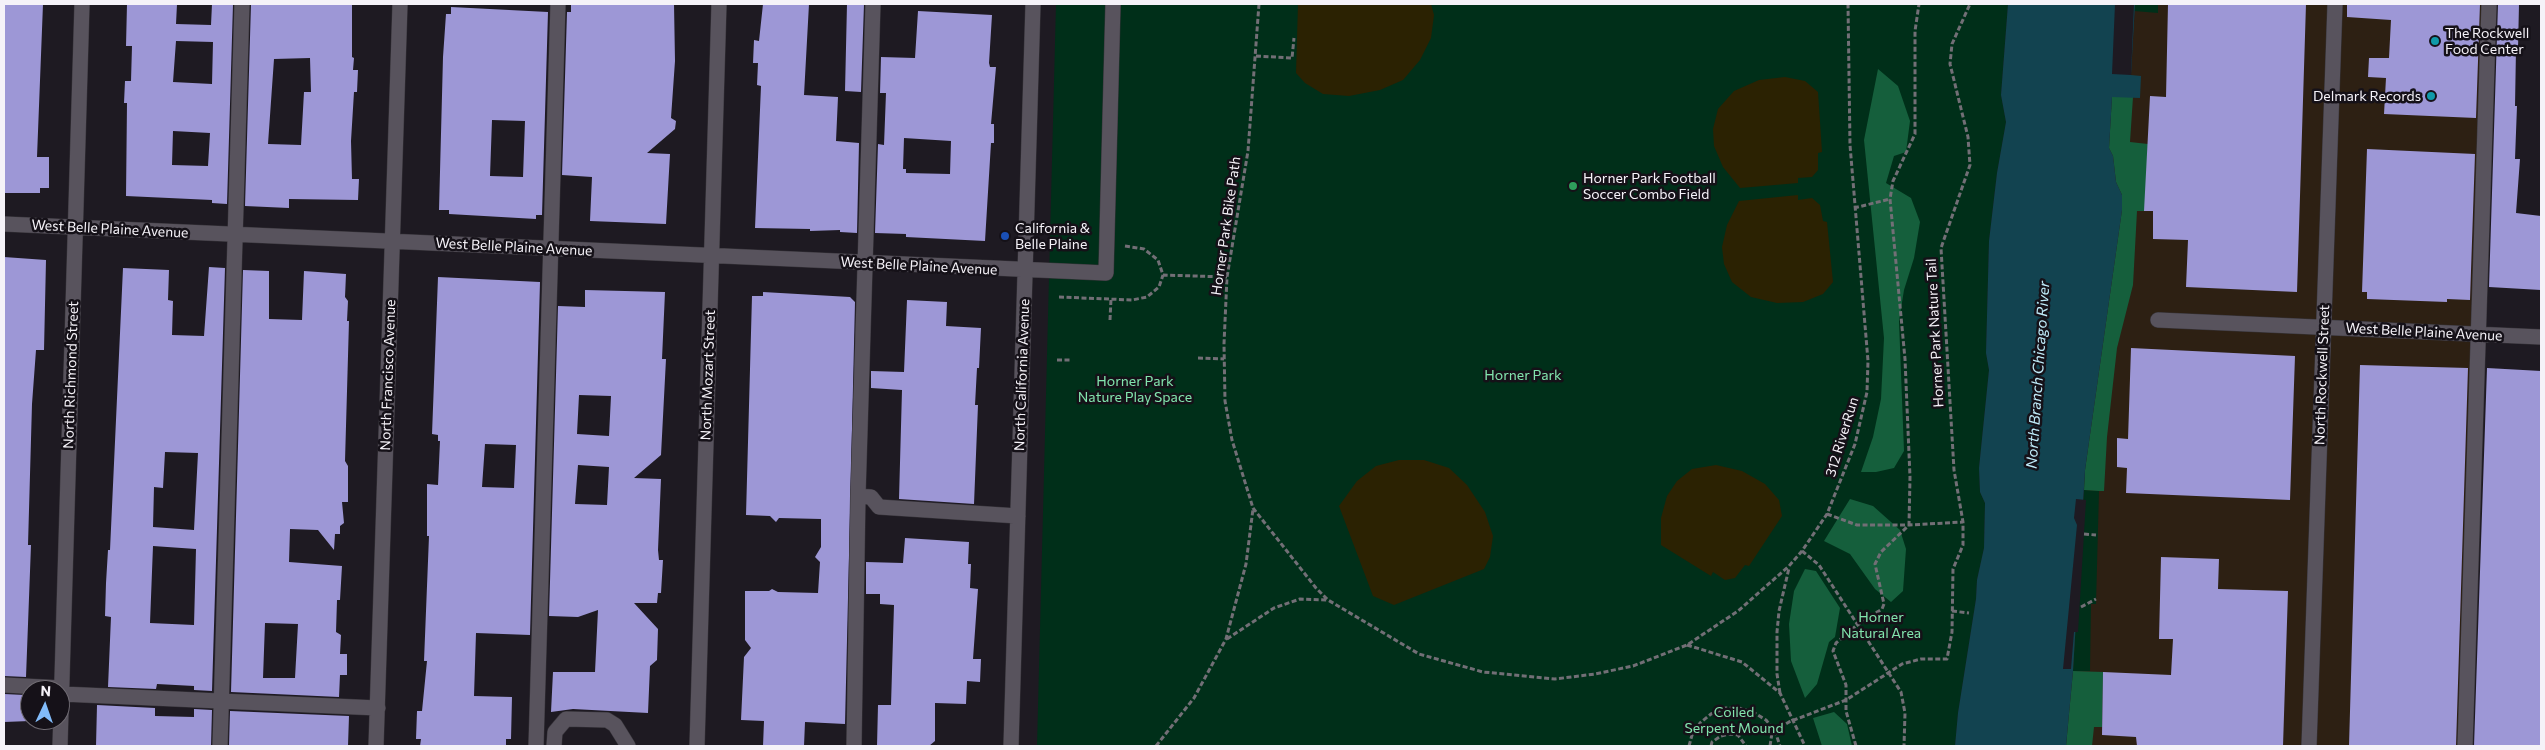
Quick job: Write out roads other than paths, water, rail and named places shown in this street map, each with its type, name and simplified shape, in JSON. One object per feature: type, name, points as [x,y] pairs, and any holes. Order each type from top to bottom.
[{"type":"street","name":"North Richmond Street","points":[[62,680],[82,4]]},
{"type":"street","points":[[220,746],[242,4]]},
{"type":"street","name":"North Francisco Avenue","points":[[376,746],[400,4]]},
{"type":"street","points":[[536,746],[558,4]]},
{"type":"street","name":"North Mozart Street","points":[[697,746],[719,4]]},
{"type":"street","points":[[854,746],[858,496],[873,4]]},
{"type":"street","name":"North California Avenue","points":[[1011,746],[1033,4]]},
{"type":"street","name":"West Belle Plaine Avenue","points":[[4,224],[1106,273],[1113,4]]},
{"type":"street","name":"North Rockwell Street","points":[[2309,746],[2335,4]]},
{"type":"street","points":[[2465,746],[2480,334],[2489,4]]},
{"type":"street","name":"West Belle Plaine Avenue","points":[[2158,320],[2541,337]]},
{"type":"street","points":[[858,496],[871,497],[878,508],[1018,516]]},
{"type":"street","points":[[4,685],[20,687]]},
{"type":"street","points":[[70,692],[378,708]]},
{"type":"street","points":[[554,746],[555,732],[566,718],[607,720],[615,725],[628,746]]},
{"type":"street","name":"North Richmond Street","points":[[60,746],[61,730]]},
{"type":"water","name":"North Branch Chicago River","points":[[2008,4],[2135,4],[2131,75],[2141,76],[2140,98],[2112,97],[2109,148],[2113,156],[2116,182],[2122,195],[2122,210],[2085,470],[2073,671],[2066,746],[1955,746],[1958,713],[1976,599],[1977,580],[1984,548],[1985,503],[1980,492],[1979,468],[1989,370],[1986,353],[1989,241],[1997,173],[2006,122],[2001,95]]},
{"type":"place","name":"The Rockwell Food Center","points":[[2435,41]]},
{"type":"place","name":"Delmark Records","points":[[2431,96]]},
{"type":"place","name":"Horner Park Football Soccer Combo Field","points":[[1573,186]]},
{"type":"place","name":"California & Belle Plaine","points":[[1005,236]]},
{"type":"park label","name":"Horner Park","points":[[1523,375]]},
{"type":"park label","name":"Horner Park Nature Play Space","points":[[1135,390]]},
{"type":"park label","name":"Horner Natural Area","points":[[1881,626]]},
{"type":"park label","name":"Coiled Serpent Mound","points":[[1734,720]]}]
